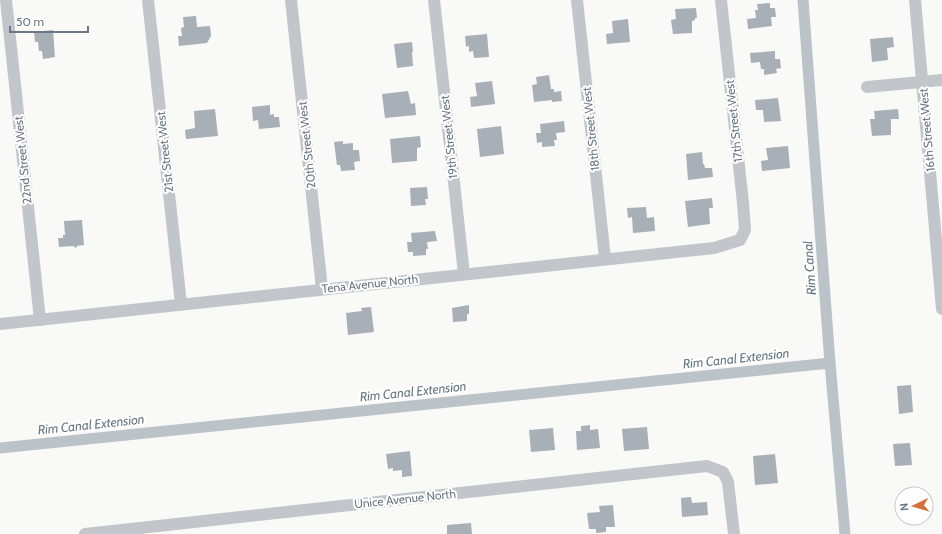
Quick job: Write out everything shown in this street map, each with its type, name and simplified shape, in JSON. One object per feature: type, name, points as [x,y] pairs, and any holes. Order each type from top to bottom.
[{"type":"street","name":"22nd Street West","points":[[6,0],[40,320]]},
{"type":"street","name":"21st Street West","points":[[148,0],[181,304]]},
{"type":"street","name":"20th Street West","points":[[291,0],[322,289]]},
{"type":"street","name":"19th Street West","points":[[434,0],[464,274]]},
{"type":"street","name":"18th Street West","points":[[577,0],[605,258]]},
{"type":"street","name":"17th Street West","points":[[721,0],[745,224],[745,230],[740,240]]},
{"type":"street","name":"16th Street West","points":[[915,0],[942,309]]},
{"type":"street","points":[[867,87],[942,80]]},
{"type":"street","name":"Tena Avenue North","points":[[0,324],[605,258],[714,248],[740,240]]},
{"type":"street","name":"Unice Avenue North","points":[[85,534],[707,466],[723,472],[728,482],[734,534]]},
{"type":"building","points":[[770,3],[770,8],[775,8],[776,17],[771,17],[772,26],[748,29],[747,19],[756,18],[755,10],[758,10],[757,4]]},
{"type":"building","points":[[696,8],[697,18],[692,21],[692,33],[673,34],[671,20],[676,19],[675,9]]},
{"type":"building","points":[[196,16],[197,27],[210,26],[211,36],[207,43],[179,46],[178,36],[182,36],[181,28],[184,27],[183,17]]},
{"type":"building","points":[[628,19],[630,42],[607,44],[606,34],[613,33],[612,21]]},
{"type":"building","points":[[53,30],[55,57],[43,59],[42,51],[39,51],[38,42],[35,42],[34,32]]},
{"type":"building","points":[[487,34],[489,57],[474,58],[473,51],[469,52],[469,46],[466,47],[465,36]]},
{"type":"building","points":[[893,37],[894,47],[887,48],[888,60],[872,62],[870,39]]},
{"type":"building","points":[[412,42],[413,66],[397,68],[394,44]]},
{"type":"building","points":[[775,51],[775,59],[780,59],[781,68],[776,69],[777,73],[764,75],[764,69],[761,69],[760,62],[751,63],[750,53]]},
{"type":"building","points":[[549,75],[551,89],[554,89],[554,92],[561,91],[562,101],[552,102],[552,100],[534,102],[532,85],[537,84],[536,77]]},
{"type":"building","points":[[492,81],[495,104],[471,107],[470,97],[477,96],[475,83]]},
{"type":"building","points":[[408,91],[411,104],[415,103],[416,115],[385,118],[382,94]]},
{"type":"building","points":[[778,98],[781,121],[764,122],[763,110],[756,110],[755,100]]},
{"type":"building","points":[[270,105],[270,115],[274,114],[274,117],[279,117],[280,127],[259,129],[258,120],[253,121],[252,107]]},
{"type":"building","points":[[215,109],[218,136],[186,139],[185,130],[195,128],[194,111]]},
{"type":"building","points":[[898,109],[899,119],[891,119],[891,135],[872,136],[870,119],[875,119],[874,111]]},
{"type":"building","points":[[564,121],[565,132],[556,133],[557,140],[554,140],[555,146],[542,147],[542,142],[537,143],[536,133],[541,133],[540,124]]},
{"type":"building","points":[[501,126],[504,154],[480,157],[477,129]]},
{"type":"building","points":[[420,136],[421,147],[417,148],[417,161],[392,163],[390,139]]},
{"type":"building","points":[[343,141],[343,144],[353,143],[353,150],[359,150],[360,161],[354,162],[355,170],[341,171],[340,165],[337,165],[334,142]]},
{"type":"building","points":[[788,146],[790,168],[762,171],[761,161],[768,160],[766,148]]},
{"type":"building","points":[[702,152],[703,164],[705,168],[712,168],[713,177],[688,180],[686,154]]},
{"type":"building","points":[[427,187],[428,199],[425,199],[426,205],[411,206],[410,188]]},
{"type":"building","points":[[712,198],[713,208],[709,208],[710,224],[688,227],[685,201]]},
{"type":"building","points":[[646,207],[647,218],[654,217],[655,231],[633,233],[632,217],[628,218],[627,208]]},
{"type":"building","points":[[82,220],[84,245],[77,246],[76,248],[73,246],[59,247],[58,238],[63,238],[63,235],[65,235],[64,221]]},
{"type":"building","points":[[435,231],[437,241],[427,242],[428,249],[426,249],[426,255],[413,256],[413,252],[408,252],[407,242],[412,242],[411,233]]},
{"type":"building","points":[[469,305],[467,321],[453,322],[452,308]]},
{"type":"building","points":[[371,307],[374,332],[348,335],[346,313],[362,311],[361,308]]},
{"type":"building","points":[[911,385],[913,412],[899,414],[897,386]]},
{"type":"building","points":[[590,425],[590,430],[598,429],[600,448],[577,450],[576,431],[581,431],[581,426]]},
{"type":"building","points":[[647,427],[649,449],[624,451],[622,429]]},
{"type":"building","points":[[553,428],[555,450],[531,452],[529,430]]},
{"type":"building","points":[[910,443],[912,465],[895,466],[893,444]]},
{"type":"building","points":[[410,451],[412,476],[402,477],[402,470],[393,471],[393,468],[388,469],[386,454]]},
{"type":"building","points":[[775,454],[778,483],[755,485],[753,456]]},
{"type":"building","points":[[691,497],[692,503],[707,502],[708,515],[682,517],[681,498]]},
{"type":"building","points":[[613,505],[615,527],[606,527],[606,532],[596,533],[596,529],[589,529],[587,513],[600,512],[599,506]]},
{"type":"building","points":[[471,523],[472,534],[447,534],[447,525]]},
{"type":"waterway","name":"Rim Canal","points":[[803,0],[830,363],[845,534]]},
{"type":"waterway","name":"Rim Canal Extension","points":[[0,448],[830,363]]}]
